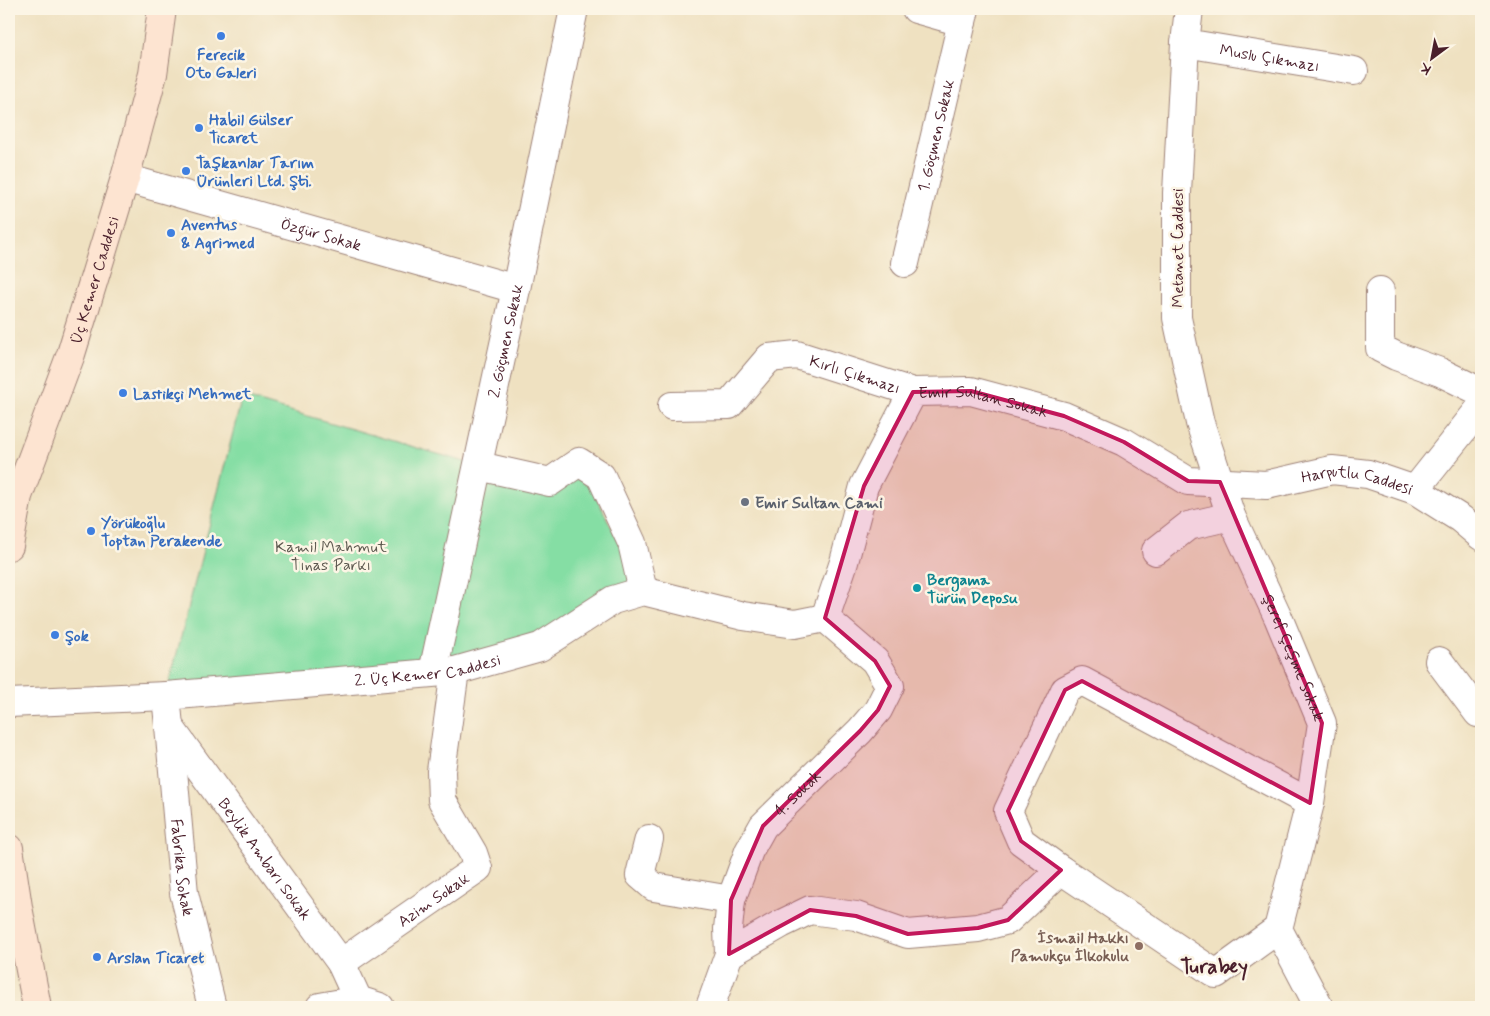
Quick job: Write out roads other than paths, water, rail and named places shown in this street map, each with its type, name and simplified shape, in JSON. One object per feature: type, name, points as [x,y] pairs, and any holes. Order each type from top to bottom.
[{"type":"main road","name":"Üç Kemer Caddesi","points":[[9,546],[18,496],[71,354],[125,178],[153,74],[162,9]]},
{"type":"main road","points":[[9,848],[37,1007]]},
{"type":"street","name":"2. Göçmen Sokak","points":[[444,671],[479,466],[574,9]]},
{"type":"street","points":[[916,9],[964,16]]},
{"type":"street","name":"Metanet Caddesi","points":[[1189,9],[1185,42],[1176,193],[1177,318],[1200,423],[1220,482]]},
{"type":"street","name":"1. Göçmen Sokak","points":[[905,263],[964,16]]},
{"type":"street","name":"Muslu Çıkmazı","points":[[1185,42],[1354,71]]},
{"type":"street","name":"Özgür Sokak","points":[[125,178],[516,289]]},
{"type":"street","points":[[1380,291],[1380,348],[1440,372],[1481,392]]},
{"type":"street","name":"Kırlı Çıkmazı","points":[[672,406],[729,405],[769,358],[796,355],[913,392]]},
{"type":"street","name":"Emir Sultan Sokak","points":[[825,618],[844,562],[864,486],[913,392],[970,391],[1064,416],[1124,442],[1188,481],[1220,482]]},
{"type":"street","points":[[1415,490],[1481,407]]},
{"type":"street","points":[[479,466],[550,482],[579,462],[602,476],[632,543],[643,591],[743,616],[795,624],[825,618]]},
{"type":"street","name":"Harputlu Caddesi","points":[[1220,482],[1266,485],[1332,470],[1368,474],[1415,490],[1461,519],[1481,536]]},
{"type":"street","name":"Şeref Çeşme Sokak","points":[[1220,482],[1231,516],[1278,617],[1322,724],[1310,803],[1278,929]]},
{"type":"street","points":[[1156,551],[1188,526],[1231,516]]},
{"type":"street","name":"2. Üç Kemer Caddesi","points":[[9,703],[166,696],[444,671],[540,647],[613,600],[643,591]]},
{"type":"street","name":"4. Sokak","points":[[710,1007],[729,954],[728,929],[731,900],[749,851],[763,826],[860,731],[878,710],[890,686],[875,661],[825,618]]},
{"type":"street","points":[[1439,661],[1478,713],[1481,713]]},
{"type":"street","name":"Azim Sokak","points":[[341,963],[478,868],[473,853],[442,800],[444,671]]},
{"type":"street","points":[[1310,803],[1082,681],[1065,690],[1008,811],[1021,841],[1216,974],[1278,929],[1319,1007]]},
{"type":"street","points":[[166,696],[169,726]]},
{"type":"street","name":"Beylik Ambarı Sokak","points":[[169,726],[369,1003]]},
{"type":"street","name":"Fabrika Sokak","points":[[169,726],[184,893],[212,1007]]},
{"type":"street","points":[[649,839],[640,875],[654,887],[731,900]]},
{"type":"street","points":[[729,954],[781,924],[810,910],[856,916],[908,934],[978,928],[1008,920],[1061,870]]},
{"type":"street","points":[[320,1007],[369,1003]]},
{"type":"place","name":"Ferecik Oto Galeri","points":[[221,36]]},
{"type":"place","name":"Habil Gülser Ticaret","points":[[199,128]]},
{"type":"place","name":"Taşkanlar Tarım Ürünleri Ltd. Şti.","points":[[186,171]]},
{"type":"place","name":"Aventus & Agrimed","points":[[171,233]]},
{"type":"place","name":"Lastikçi Mehmet","points":[[123,393]]},
{"type":"place","name":"Emir Sultan Cami","points":[[745,502]]},
{"type":"place","name":"Yörükoğlu Toptan Perakende","points":[[91,531]]},
{"type":"place","name":"Bergama Türün Deposu","points":[[917,588]]},
{"type":"place","name":"Şok","points":[[55,635]]},
{"type":"place","name":"İsmail Hakkı Pamukçu İlkokulu","points":[[1139,946]]},
{"type":"place","name":"Arslan Ticaret","points":[[97,957]]},
{"type":"district","name":"Turabey","points":[[1214,966]]},
{"type":"park label","name":"Kamil Mahmut Tınas Parkı","points":[[331,555]]}]
